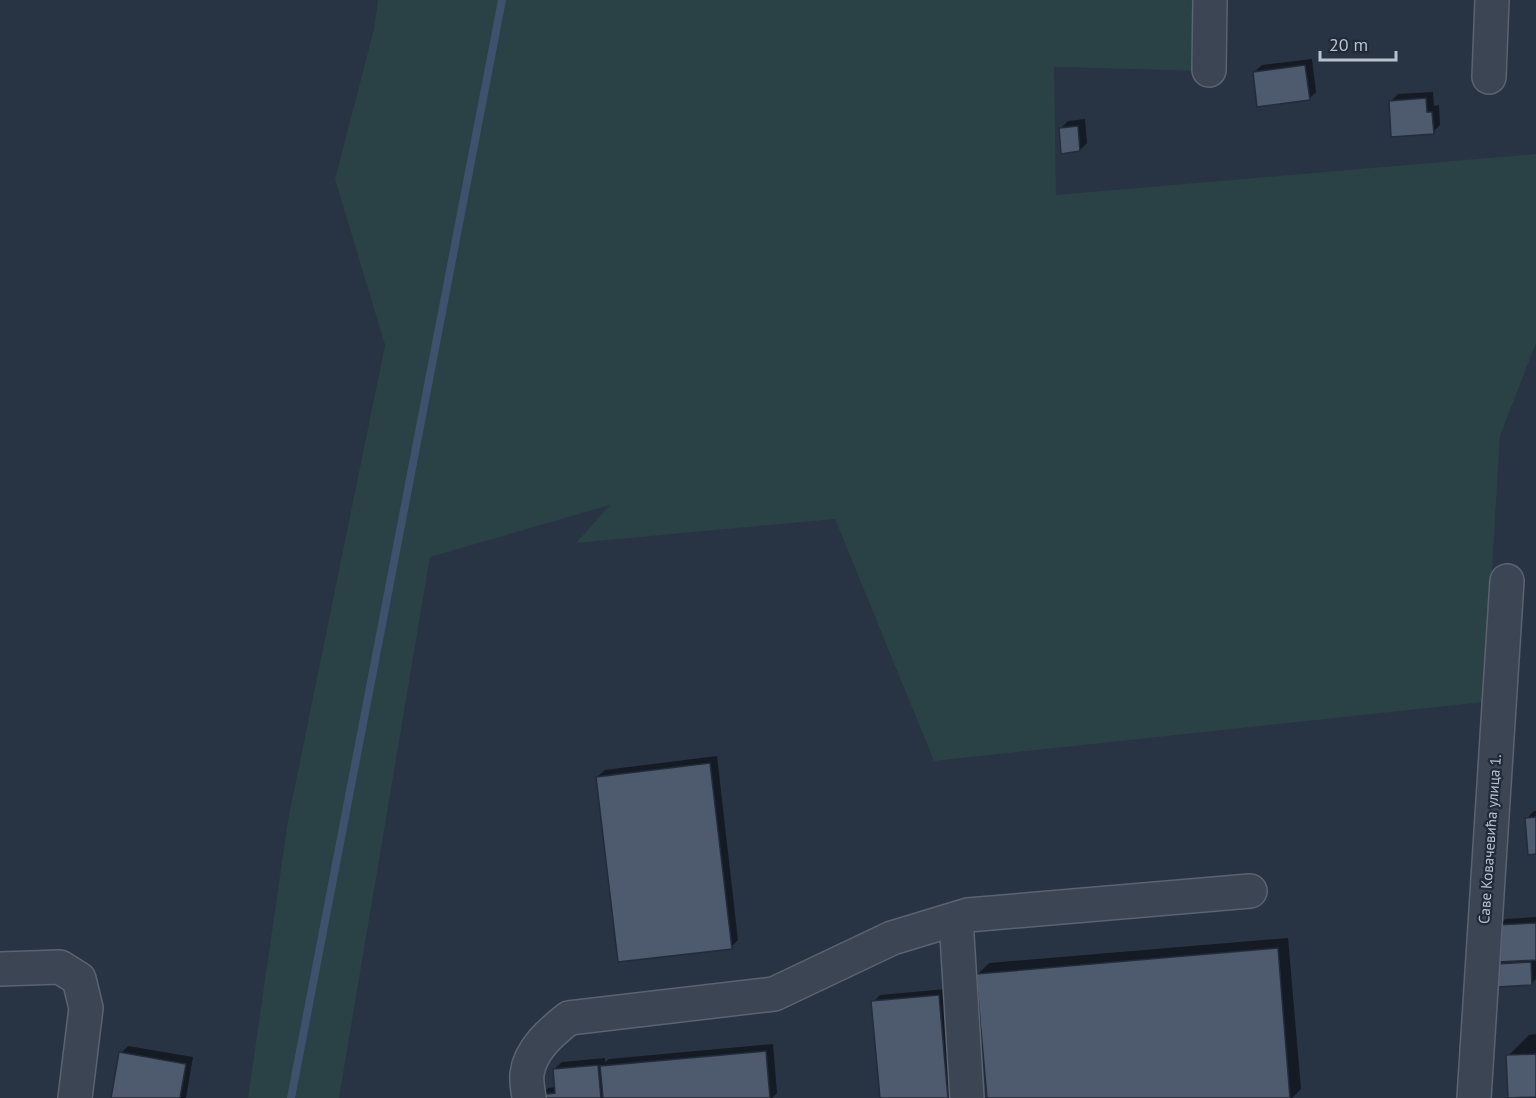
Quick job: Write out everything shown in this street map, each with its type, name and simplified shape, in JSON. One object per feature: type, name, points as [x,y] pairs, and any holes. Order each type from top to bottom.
[{"type":"street","points":[[1209,70],[1210,0]]},
{"type":"street","points":[[1489,77],[1492,0]]},
{"type":"street","name":"Саве Ковачевића улица 1.","points":[[1474,1098],[1507,580]]},
{"type":"street","points":[[529,1098],[527,1073],[534,1055],[548,1034],[569,1018],[774,994],[892,938],[968,915],[1250,891]]},
{"type":"street","points":[[956,919],[967,1098]]},
{"type":"street","points":[[0,969],[60,967],[80,979],[87,1008],[75,1098]]},
{"type":"green space","points":[[378,0],[1207,0],[1206,71],[1054,67],[1056,195],[1536,154],[1536,343],[1500,436],[1484,702],[934,761],[835,519],[576,543],[610,505],[430,557],[339,1098],[248,1098],[288,820],[385,345],[335,179],[374,29]]},
{"type":"building","points":[[1305,65],[1310,100],[1257,107],[1253,72]]},
{"type":"building","points":[[1426,98],[1427,112],[1432,112],[1434,134],[1391,137],[1389,101]]},
{"type":"building","points":[[1078,126],[1080,151],[1061,154],[1059,128]]},
{"type":"building","points":[[710,763],[732,949],[618,962],[596,777]]},
{"type":"building","points":[[1536,817],[1536,854],[1528,855],[1525,818]]},
{"type":"building","points":[[1536,923],[1536,960],[1498,962],[1496,925]]},
{"type":"building","points":[[1278,948],[1290,1098],[987,1098],[976,974]]},
{"type":"building","points":[[1531,962],[1532,985],[1497,987],[1496,964]]},
{"type":"building","points":[[939,995],[948,1098],[880,1098],[871,1001]]},
{"type":"building","points":[[766,1051],[770,1098],[603,1098],[600,1066]]},
{"type":"building","points":[[119,1052],[186,1064],[180,1098],[111,1098]]},
{"type":"building","points":[[1536,1054],[1536,1097],[1508,1098],[1506,1055]]},
{"type":"building","points":[[598,1065],[601,1098],[540,1098],[539,1095],[555,1093],[553,1069]]},
{"type":"waterway","points":[[291,1098],[502,0]]}]
